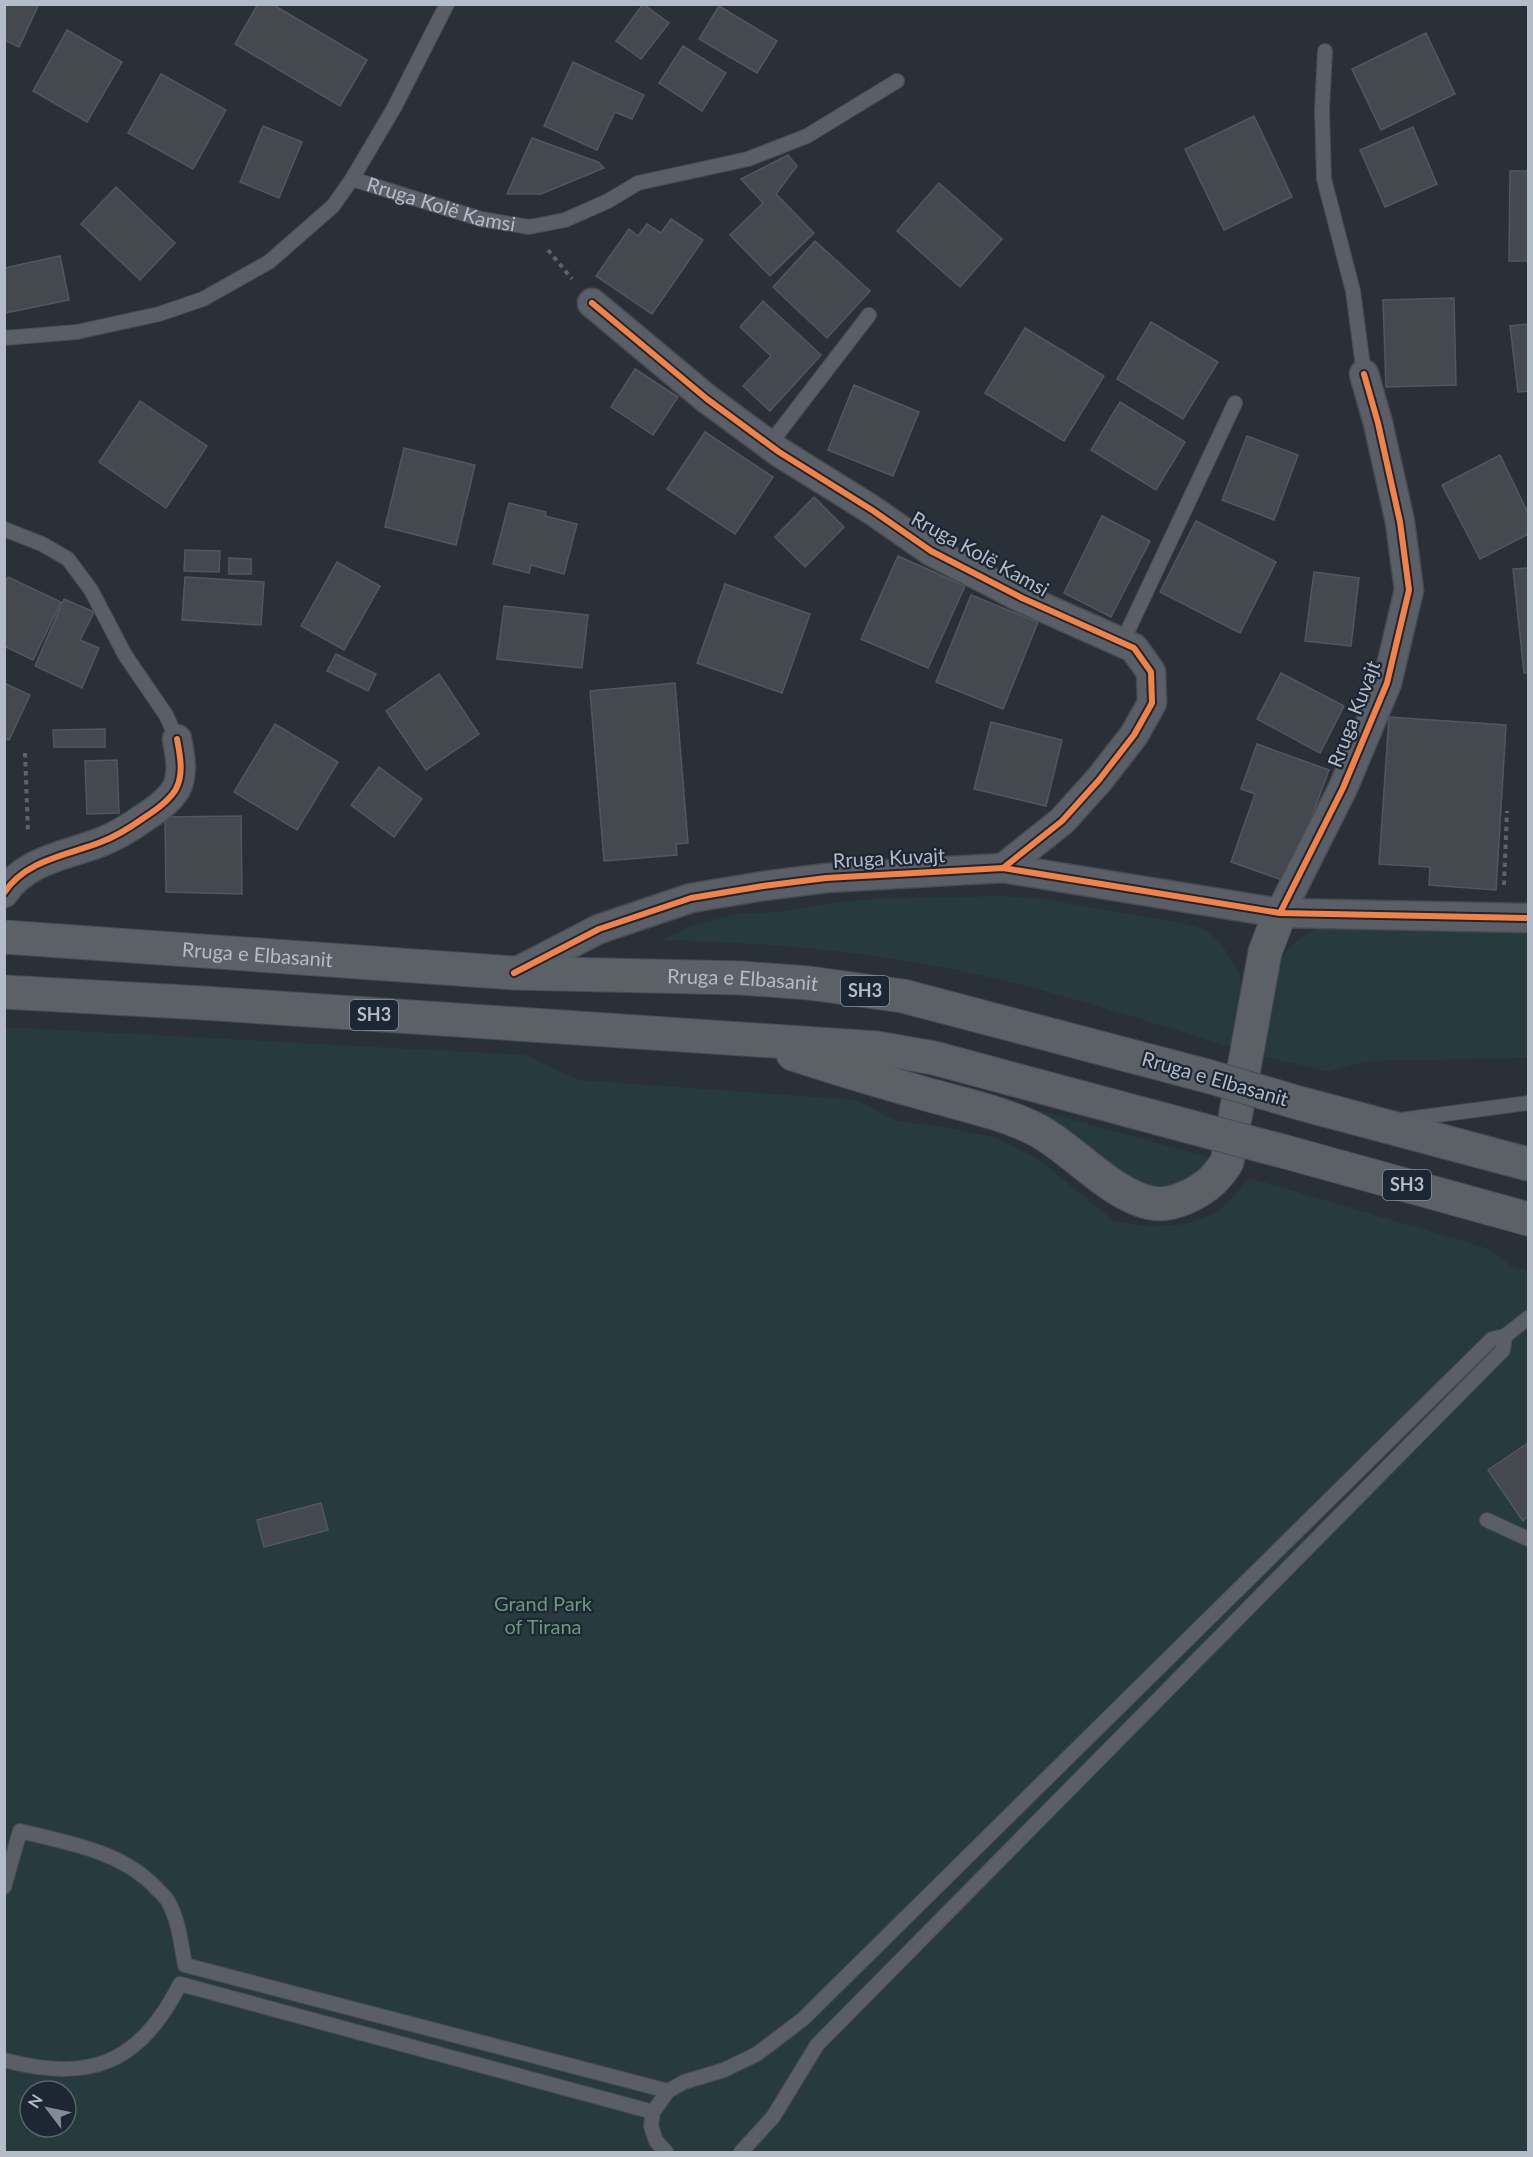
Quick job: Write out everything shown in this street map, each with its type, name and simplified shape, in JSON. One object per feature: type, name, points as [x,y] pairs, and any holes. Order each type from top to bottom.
[{"type":"main road","points":[[743,1038],[872,1079],[968,1105],[1036,1129],[1066,1148],[1127,1195],[1152,1203],[1172,1202],[1192,1194],[1213,1180],[1227,1162],[1265,952],[1280,913]]},
{"type":"main road","name":"Rruga e Elbasanit","points":[[4,937],[514,973],[741,978],[809,983],[903,996],[1528,1164]]},
{"type":"main road","name":"SH3","points":[[4,992],[877,1048],[934,1058],[1528,1219]]},
{"type":"street","name":"Rruga Kolë Kamsi","points":[[592,303],[707,399],[769,445],[932,550],[1022,598],[1134,648],[1151,672],[1152,703],[1134,735],[1100,780],[1062,820],[1003,868]]},
{"type":"street","name":"Rruga Kuvajt","points":[[1280,913],[1343,788],[1387,683],[1409,590],[1400,522],[1378,423],[1364,374]]},
{"type":"street","points":[[4,893],[17,878],[39,863],[103,842],[159,808],[176,789],[181,765],[177,739]]},
{"type":"street","name":"Rruga Kuvajt","points":[[514,973],[599,929],[691,898],[826,878],[1003,868],[1280,913],[1515,918]]},
{"type":"lane","points":[[352,179],[394,108],[447,4]]},
{"type":"lane","points":[[1325,51],[1322,110],[1324,179],[1353,291],[1364,374]]},
{"type":"lane","name":"Rruga Kolë Kamsi","points":[[4,338],[77,332],[159,314],[203,299],[269,262],[333,206],[352,179],[481,219],[529,227],[565,220],[608,201],[638,183],[748,159],[797,140],[853,110],[897,81]]},
{"type":"lane","points":[[769,445],[869,315]]},
{"type":"lane","points":[[1122,643],[1235,403]]},
{"type":"lane","points":[[4,529],[42,544],[68,559],[91,590],[125,655],[166,715],[177,739]]},
{"type":"lane","points":[[1376,1123],[1528,1103]]},
{"type":"lane","points":[[666,2152],[656,2141],[651,2126],[653,2112],[668,2091],[684,2082],[724,2070],[757,2054],[803,2019],[1492,1339],[1505,1336],[1528,1318]]},
{"type":"lane","points":[[741,2152],[773,2118],[817,2045],[1503,1350],[1505,1336]]},
{"type":"lane","points":[[1487,1520],[1528,1539]]},
{"type":"lane","points":[[4,1887],[20,1831],[86,1847],[124,1863],[148,1879],[169,1901],[179,1927],[185,1965],[668,2091]]},
{"type":"lane","points":[[4,2060],[23,2065],[65,2070],[93,2067],[117,2058],[146,2034],[171,2001],[180,1984],[653,2112]]},
{"type":"path","points":[[529,227],[592,303]]},
{"type":"path","points":[[25,753],[28,839]]},
{"type":"path","points":[[1507,811],[1515,918]]},
{"type":"green space","points":[[999,896],[1044,899],[1186,924],[1205,930],[1221,943],[1239,973],[1243,994],[1234,1048],[1038,989],[919,963],[758,944],[661,940],[691,926],[736,914],[777,912],[872,899]]},
{"type":"green space","points":[[1321,926],[1528,927],[1528,1058],[1366,1061],[1329,1072],[1258,1055],[1269,1000],[1281,959],[1294,943]]},
{"type":"green space","name":"Grand Park of Tirana","points":[[4,1027],[525,1055],[579,1080],[856,1100],[896,1121],[944,1127],[996,1138],[1038,1159],[1114,1221],[1150,1227],[1186,1224],[1212,1215],[1231,1200],[1250,1178],[1483,1247],[1509,1265],[1528,1271],[1528,2152],[5,2152]]},
{"type":"green space","points":[[1027,1107],[1208,1157],[1202,1172],[1188,1183],[1153,1189],[1136,1183],[1068,1132]]},
{"type":"building","points":[[4,4],[39,4],[19,47],[4,40]]},
{"type":"building","points":[[258,4],[272,4],[367,60],[340,106],[235,44]]},
{"type":"building","points":[[643,4],[669,23],[641,59],[616,41]]},
{"type":"building","points":[[719,6],[777,41],[757,73],[699,39]]},
{"type":"building","points":[[67,30],[122,62],[87,122],[33,91]]},
{"type":"building","points":[[1426,33],[1455,94],[1381,130],[1352,69]]},
{"type":"building","points":[[683,46],[726,73],[702,111],[659,83]]},
{"type":"building","points":[[573,62],[644,95],[632,119],[615,112],[597,150],[544,126]]},
{"type":"building","points":[[161,74],[226,110],[193,169],[128,133]]},
{"type":"building","points":[[1254,116],[1292,197],[1224,230],[1185,149]]},
{"type":"building","points":[[263,126],[302,142],[279,198],[240,182]]},
{"type":"building","points":[[1413,127],[1437,184],[1385,207],[1360,150]]},
{"type":"building","points":[[532,138],[598,162],[604,168],[541,194],[507,194]]},
{"type":"building","points":[[788,155],[797,166],[776,194],[814,233],[770,276],[730,235],[763,203],[741,179]]},
{"type":"building","points":[[1510,171],[1528,171],[1528,261],[1509,261]]},
{"type":"building","points":[[939,183],[1002,239],[960,287],[897,231]]},
{"type":"building","points":[[116,187],[175,243],[140,280],[81,224]]},
{"type":"building","points":[[671,219],[703,240],[652,314],[596,276],[629,229],[638,236],[647,224],[661,233]]},
{"type":"building","points":[[815,241],[870,291],[827,338],[773,287]]},
{"type":"building","points":[[60,256],[69,300],[5,313],[4,268]]},
{"type":"building","points":[[1454,298],[1456,385],[1386,387],[1383,300]]},
{"type":"building","points":[[763,301],[821,355],[770,411],[743,386],[771,356],[740,327]]},
{"type":"building","points":[[1151,322],[1218,362],[1183,419],[1117,379]]},
{"type":"building","points":[[1528,324],[1528,391],[1518,392],[1510,326]]},
{"type":"building","points":[[1025,328],[1104,376],[1064,441],[985,393]]},
{"type":"building","points":[[635,369],[678,397],[653,435],[611,407]]},
{"type":"building","points":[[854,385],[919,412],[893,476],[828,450]]},
{"type":"building","points":[[140,401],[207,446],[166,508],[99,462]]},
{"type":"building","points":[[1120,402],[1185,442],[1156,490],[1091,450]]},
{"type":"building","points":[[705,432],[773,477],[735,534],[667,489]]},
{"type":"building","points":[[1247,436],[1298,455],[1274,520],[1222,500]]},
{"type":"building","points":[[404,448],[475,465],[456,545],[385,527]]},
{"type":"building","points":[[1500,455],[1528,513],[1528,534],[1480,559],[1442,485]]},
{"type":"building","points":[[814,497],[844,527],[805,567],[775,537]]},
{"type":"building","points":[[509,503],[546,512],[545,516],[577,524],[564,574],[531,565],[529,573],[493,564]]},
{"type":"building","points":[[1102,516],[1150,541],[1111,617],[1064,593]]},
{"type":"building","points":[[1196,521],[1276,562],[1240,633],[1160,592]]},
{"type":"building","points":[[185,550],[220,551],[219,572],[184,571]]},
{"type":"building","points":[[898,556],[965,586],[928,668],[861,639]]},
{"type":"building","points":[[229,558],[251,559],[251,574],[229,574]]},
{"type":"building","points":[[337,562],[380,586],[344,650],[301,626]]},
{"type":"building","points":[[1528,568],[1528,673],[1524,673],[1513,569]]},
{"type":"building","points":[[1314,572],[1359,578],[1351,646],[1305,641]]},
{"type":"building","points":[[8,577],[61,602],[33,660],[4,646],[4,585]]},
{"type":"building","points":[[185,577],[264,582],[261,625],[182,620]]},
{"type":"building","points":[[725,584],[810,614],[782,693],[697,663]]},
{"type":"building","points":[[971,595],[1038,622],[1003,709],[936,682]]},
{"type":"building","points":[[64,599],[94,612],[80,640],[99,648],[82,688],[35,666]]},
{"type":"building","points":[[504,606],[588,615],[582,668],[497,659]]},
{"type":"building","points":[[336,654],[376,674],[368,691],[327,671]]},
{"type":"building","points":[[1281,673],[1344,706],[1320,753],[1257,719]]},
{"type":"building","points":[[439,674],[479,734],[426,770],[386,711]]},
{"type":"building","points":[[4,683],[30,695],[9,740],[4,738]]},
{"type":"building","points":[[675,683],[688,843],[676,844],[677,855],[604,861],[590,691]]},
{"type":"building","points":[[1389,717],[1506,725],[1496,890],[1429,885],[1430,867],[1379,864]]},
{"type":"building","points":[[991,722],[1062,740],[1046,806],[974,789]]},
{"type":"building","points":[[275,724],[338,762],[297,830],[234,792]]},
{"type":"building","points":[[105,729],[105,747],[54,747],[53,730]]},
{"type":"building","points":[[1257,744],[1329,770],[1288,882],[1231,862],[1255,794],[1241,789]]},
{"type":"building","points":[[117,760],[119,813],[87,814],[85,761]]},
{"type":"building","points":[[379,767],[422,799],[394,837],[351,805]]},
{"type":"building","points":[[241,816],[242,894],[166,892],[165,817]]},
{"type":"building","points":[[1528,1443],[1528,1516],[1523,1521],[1488,1470]]},
{"type":"building","points":[[321,1503],[328,1530],[264,1547],[257,1520]]},
{"type":"cycle path","points":[[592,303],[707,399],[779,452],[872,510],[931,551],[1022,598],[1134,648],[1151,672],[1152,703],[1134,735],[1099,780],[1062,821],[1003,868]]},
{"type":"cycle path","points":[[1280,913],[1343,788],[1387,683],[1409,590],[1400,522],[1378,423],[1364,374]]},
{"type":"cycle path","points":[[4,893],[23,873],[35,866],[113,837],[162,805],[176,789],[180,777],[181,764],[177,739]]},
{"type":"cycle path","points":[[514,973],[599,929],[691,898],[826,878],[1003,868],[1280,913],[1528,918]]}]
